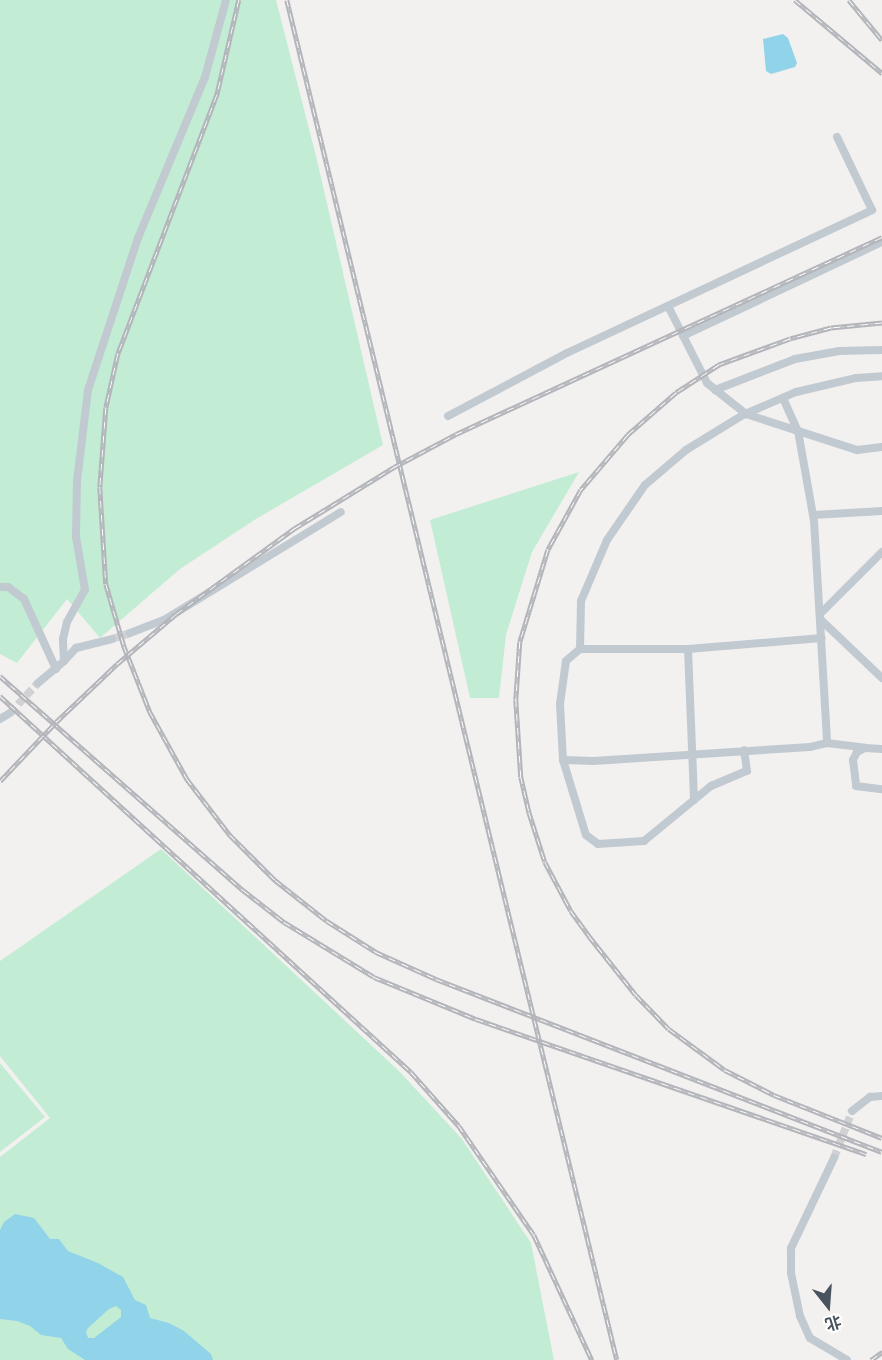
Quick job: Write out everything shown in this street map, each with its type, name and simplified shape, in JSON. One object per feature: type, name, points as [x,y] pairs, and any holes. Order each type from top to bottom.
[{"type":"street","points":[[64,661],[65,630],[85,590],[76,537],[76,481],[88,390],[138,238],[205,77],[226,0]]},
{"type":"street","points":[[448,416],[567,352],[872,210],[837,137]]},
{"type":"street","points":[[683,336],[882,242]]},
{"type":"street","points":[[668,306],[707,383],[746,414],[857,450],[882,447]]},
{"type":"street","points":[[715,390],[795,359],[839,351],[882,350]]},
{"type":"street","points":[[580,649],[581,601],[607,540],[645,484],[686,450],[746,414],[783,398],[856,378],[882,376]]},
{"type":"street","points":[[783,398],[798,431],[813,515],[827,742]]},
{"type":"street","points":[[813,515],[882,511]]},
{"type":"street","points":[[130,633],[164,621],[341,512]]},
{"type":"street","points":[[821,617],[882,552]]},
{"type":"street","points":[[0,587],[8,587],[24,599],[56,669]]},
{"type":"street","points":[[821,617],[882,678]]},
{"type":"street","points":[[744,750],[747,771],[711,786],[644,841],[598,844],[586,835],[563,760],[560,704],[567,661],[580,649],[688,648],[822,638]]},
{"type":"street","points":[[38,683],[56,669],[76,648],[112,639]]},
{"type":"street","points":[[688,648],[694,800]]},
{"type":"street","points":[[0,719],[10,713]]},
{"type":"street","points":[[563,760],[593,761],[810,747],[827,742],[882,749]]},
{"type":"street","points":[[865,748],[856,752],[853,760],[856,786],[882,789]]},
{"type":"street","points":[[852,1111],[870,1097],[882,1096]]},
{"type":"street","points":[[834,1158],[791,1248],[791,1273],[800,1316],[810,1338],[847,1360]]},
{"type":"green space","points":[[0,0],[276,0],[316,156],[383,445],[256,519],[180,569],[100,638],[67,599],[17,663],[0,654]]},
{"type":"green space","points":[[579,472],[532,552],[506,635],[499,698],[470,698],[430,520]]},
{"type":"green space","points":[[161,849],[400,1072],[462,1139],[531,1243],[554,1360],[0,1360],[0,1157],[50,1118],[0,1056],[0,961]]},
{"type":"green space","points":[[0,1063],[45,1117],[0,1152]]},
{"type":"water","points":[[783,34],[788,38],[797,63],[795,67],[771,74],[766,71],[763,39]]},
{"type":"water","points":[[15,1214],[34,1218],[50,1239],[59,1239],[68,1251],[98,1263],[123,1277],[135,1300],[146,1305],[150,1318],[169,1323],[184,1331],[211,1354],[213,1360],[85,1360],[68,1349],[61,1338],[41,1335],[30,1326],[17,1321],[0,1319],[0,1230],[4,1222]],"holes":[[[116,1306],[121,1310],[121,1317],[94,1338],[88,1338],[86,1332],[88,1328],[109,1309]]]},
{"type":"tunnel","points":[[112,639],[130,633]]},
{"type":"tunnel","points":[[10,713],[38,683]]},
{"type":"tunnel","points":[[834,1158],[852,1111]]},
{"type":"railway","points":[[239,0],[217,95],[118,354],[106,408],[100,487],[106,584],[124,646],[150,712],[187,779],[230,835],[275,880],[327,921],[376,952],[436,979],[882,1152]]},
{"type":"railway","points":[[287,0],[617,1360]]},
{"type":"railway","points":[[795,0],[882,73]]},
{"type":"railway","points":[[849,0],[882,40]]},
{"type":"railway","points":[[0,781],[56,722],[117,664],[176,614],[295,528],[394,467],[456,434],[882,237]]},
{"type":"railway","points":[[882,323],[831,328],[790,339],[719,365],[676,393],[628,435],[581,490],[548,550],[520,642],[516,700],[521,777],[529,812],[545,862],[571,911],[636,995],[669,1029],[725,1070],[774,1095],[882,1138]]},
{"type":"railway","points":[[0,676],[243,890],[284,922],[374,977],[476,1019],[866,1154]]},
{"type":"railway","points":[[0,696],[411,1072],[459,1126],[534,1235],[592,1360]]},
{"type":"railway","points":[[871,1360],[882,1352]]}]
